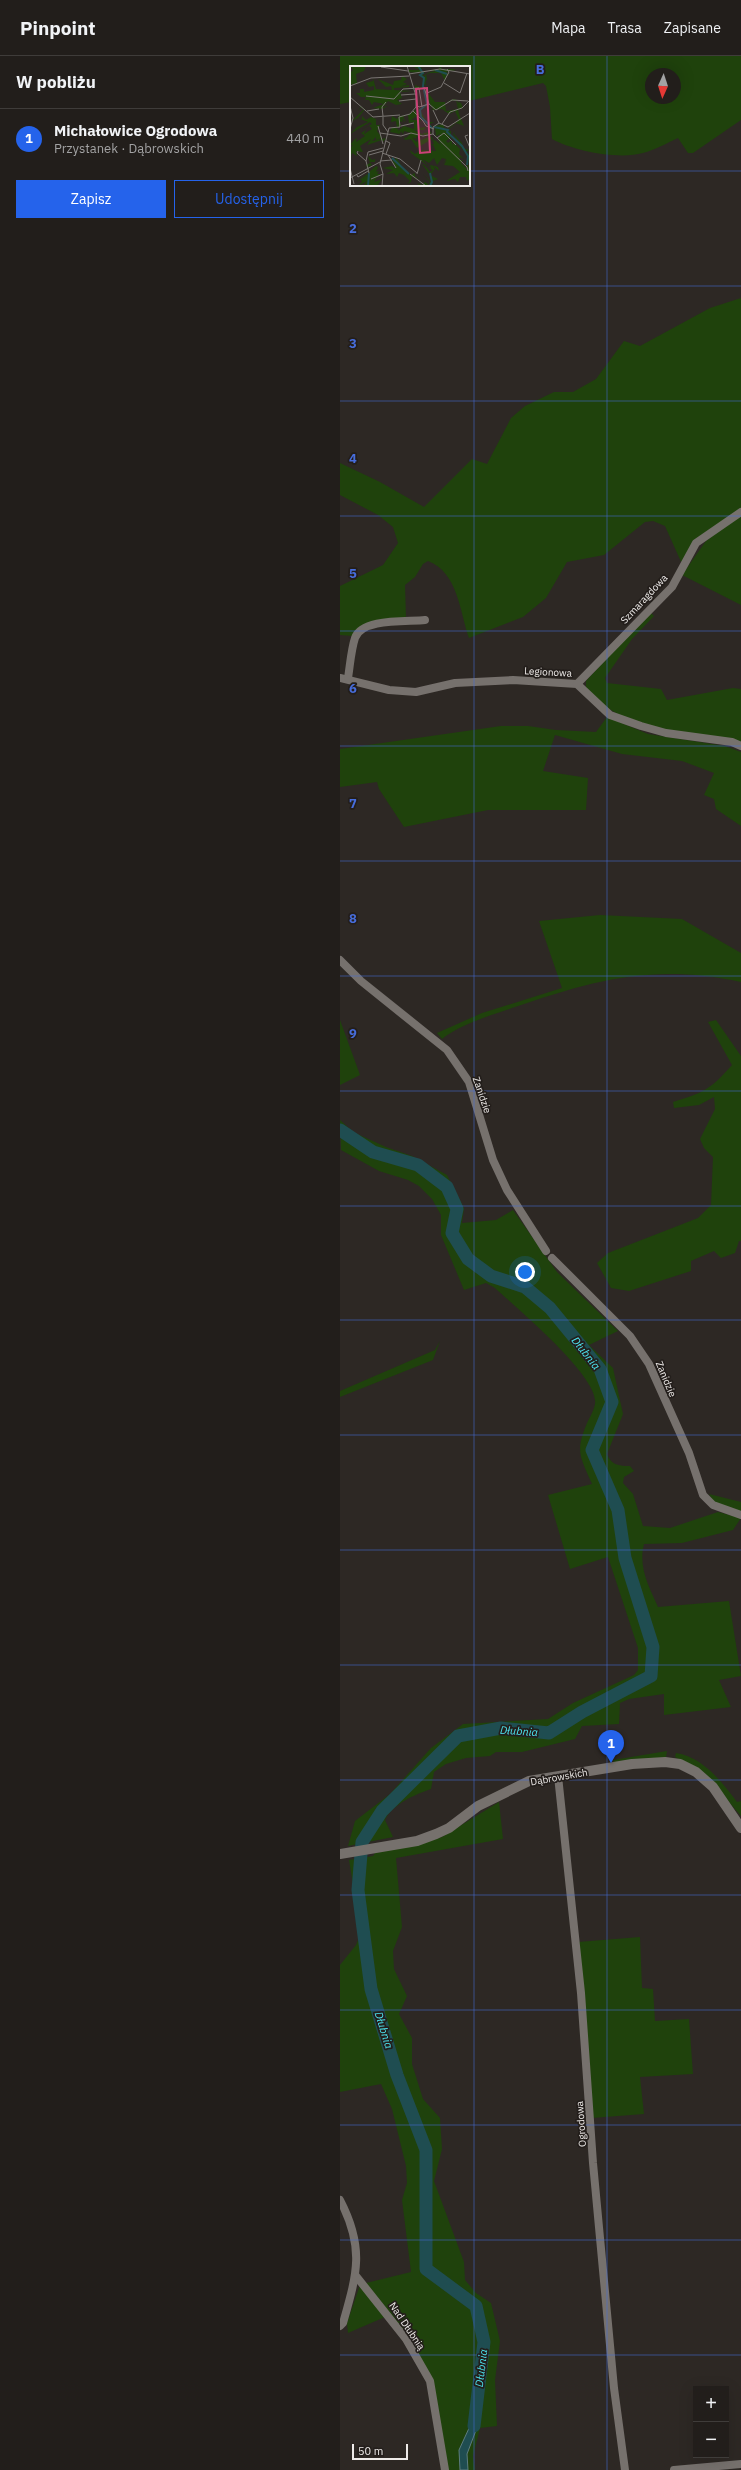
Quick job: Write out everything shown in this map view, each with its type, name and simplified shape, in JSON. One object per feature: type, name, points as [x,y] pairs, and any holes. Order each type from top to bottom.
[{"type":"street","name":"Szmaragdowa","points":[[577,684],[672,587],[696,543],[741,512]]},
{"type":"street","points":[[344,678],[355,637],[363,628],[373,624],[425,620]]},
{"type":"street","name":"Legionowa","points":[[344,678],[389,690],[416,692],[455,683],[506,681],[577,684],[610,715],[666,733],[732,742],[741,746]]},
{"type":"street","name":"Zanidzie","points":[[340,960],[362,981],[448,1050],[468,1082],[493,1160],[507,1190],[546,1251]]},
{"type":"street","name":"Zanidzie","points":[[552,1258],[630,1336],[649,1364],[689,1453],[703,1495],[713,1504],[741,1515]]},
{"type":"street","name":"Dąbrowskich","points":[[344,1853],[417,1841],[436,1834],[449,1828],[478,1806],[529,1781],[632,1764],[665,1762],[680,1764],[696,1772],[714,1788],[741,1828]]},
{"type":"street","name":"Ogrodowa","points":[[558,1776],[582,1993],[593,2163],[614,2388],[625,2470]]},
{"type":"street","points":[[340,2200],[348,2217],[356,2243],[356,2276],[343,2323],[340,2326]]},
{"type":"street","name":"Nad Dłubnią","points":[[356,2276],[406,2339],[430,2381],[445,2470]]},
{"type":"street","points":[[674,2470],[741,2464]]},
{"type":"green space","points":[[340,56],[741,56],[741,120],[693,153],[688,153],[678,138],[647,152],[633,155],[609,155],[584,151],[552,139],[550,107],[546,86],[543,83],[470,101],[470,66],[350,66],[350,102],[340,104]]},
{"type":"green space","points":[[741,298],[741,509],[694,540],[682,564],[665,526],[653,521],[645,522],[604,555],[567,562],[546,598],[523,617],[469,638],[452,584],[446,574],[438,566],[428,561],[423,564],[415,577],[405,585],[406,618],[376,622],[363,626],[357,630],[353,636],[340,635],[340,586],[383,565],[398,543],[393,527],[378,515],[340,495],[340,463],[380,482],[424,507],[472,459],[487,464],[511,418],[525,406],[554,392],[573,392],[596,379],[624,341],[640,346],[710,308]]},
{"type":"green space","points":[[741,515],[741,605],[682,575],[706,541]]},
{"type":"green space","points":[[650,612],[654,616],[632,639],[605,678],[607,683],[661,689],[667,700],[733,688],[741,689],[741,742],[678,733],[636,722],[618,714],[601,702],[586,687],[586,681]]},
{"type":"green space","points":[[607,717],[648,734],[725,746],[741,752],[741,826],[716,809],[714,799],[704,795],[714,773],[682,761],[622,754],[555,735],[543,771],[588,778],[586,810],[488,810],[404,827],[379,789],[377,782],[340,787],[340,749],[501,726],[528,726],[556,730],[596,732]]},
{"type":"green space","points":[[600,915],[682,919],[741,953],[741,982],[680,974],[652,974],[625,977],[570,989],[485,1017],[458,1029],[442,1039],[437,1033],[482,1013],[562,988],[539,921]]},
{"type":"green space","points":[[340,1020],[360,1075],[340,1085]]},
{"type":"green space","points":[[716,1020],[741,1056],[741,1241],[739,1241],[735,1253],[721,1258],[714,1251],[691,1261],[691,1271],[629,1291],[611,1288],[597,1263],[608,1253],[698,1218],[711,1205],[713,1157],[704,1148],[700,1139],[715,1109],[714,1097],[699,1105],[674,1108],[673,1102],[692,1096],[706,1089],[718,1080],[732,1065],[708,1022]]},
{"type":"green space","points":[[340,1120],[353,1132],[386,1147],[412,1156],[447,1175],[464,1208],[462,1223],[496,1220],[513,1210],[557,1272],[618,1331],[589,1345],[613,1368],[623,1414],[607,1454],[613,1463],[630,1466],[634,1471],[624,1477],[623,1483],[633,1494],[643,1526],[670,1528],[718,1512],[741,1518],[733,1530],[682,1543],[644,1544],[642,1561],[645,1577],[658,1607],[729,1601],[741,1676],[719,1680],[731,1707],[664,1715],[664,1694],[629,1699],[620,1703],[619,1724],[582,1726],[575,1739],[522,1752],[496,1752],[490,1756],[466,1758],[446,1764],[434,1772],[431,1789],[398,1805],[388,1815],[385,1820],[393,1837],[348,1846],[355,1821],[390,1794],[431,1748],[463,1724],[548,1719],[573,1703],[634,1675],[638,1670],[638,1648],[608,1557],[570,1569],[548,1495],[592,1484],[580,1454],[580,1448],[583,1433],[595,1404],[593,1392],[571,1360],[537,1326],[495,1288],[486,1283],[464,1290],[441,1235],[441,1215],[432,1199],[419,1186],[408,1180],[379,1171],[341,1150]]},
{"type":"green space","points":[[440,1341],[433,1360],[340,1397],[340,1391],[435,1350]]},
{"type":"green space","points":[[709,1494],[741,1502],[741,1513],[715,1504]]},
{"type":"green space","points":[[667,1751],[666,1757],[614,1763],[613,1760]]},
{"type":"green space","points":[[676,1753],[686,1755],[703,1765],[725,1786],[737,1802],[741,1801],[741,1816],[704,1773],[675,1757]]},
{"type":"green space","points":[[499,1802],[503,1839],[396,1858],[402,1927],[393,1951],[394,1969],[407,1996],[399,2014],[412,2038],[412,2064],[423,2099],[440,2118],[442,2149],[434,2181],[464,2262],[465,2280],[476,2293],[491,2303],[500,2341],[495,2380],[497,2426],[480,2428],[473,2456],[475,2470],[448,2470],[433,2380],[406,2333],[366,2283],[411,2272],[402,2200],[407,2183],[406,2166],[392,2109],[381,2084],[340,2092],[340,1965],[356,1945],[361,1933],[349,1860],[373,1856],[375,1853],[416,1845],[442,1837]]},
{"type":"green space","points":[[640,1937],[642,1988],[653,1989],[655,2021],[689,2019],[693,2074],[640,2077],[644,2114],[592,2118],[578,1942]]},
{"type":"green space","points":[[360,2285],[385,2317],[348,2333],[347,2323]]},
{"type":"water","points":[[480,2408],[478,2425],[467,2454],[468,2470],[460,2470],[459,2450],[470,2426],[471,2411]]},
{"type":"waterway","name":"Dłubnia","points":[[340,1130],[373,1152],[418,1165],[447,1187],[457,1209],[452,1233],[468,1259],[491,1276],[525,1287],[550,1308],[600,1369],[612,1402],[592,1450],[618,1510],[625,1558],[653,1647],[651,1676],[582,1712],[549,1733],[501,1728],[458,1736],[382,1811],[362,1842],[358,1890],[371,1989],[397,2075],[426,2150],[426,2269],[476,2306],[484,2342],[474,2426]]},
{"type":"place","name":"Michałowice Ogrodowa","points":[[611,1763]]}]
